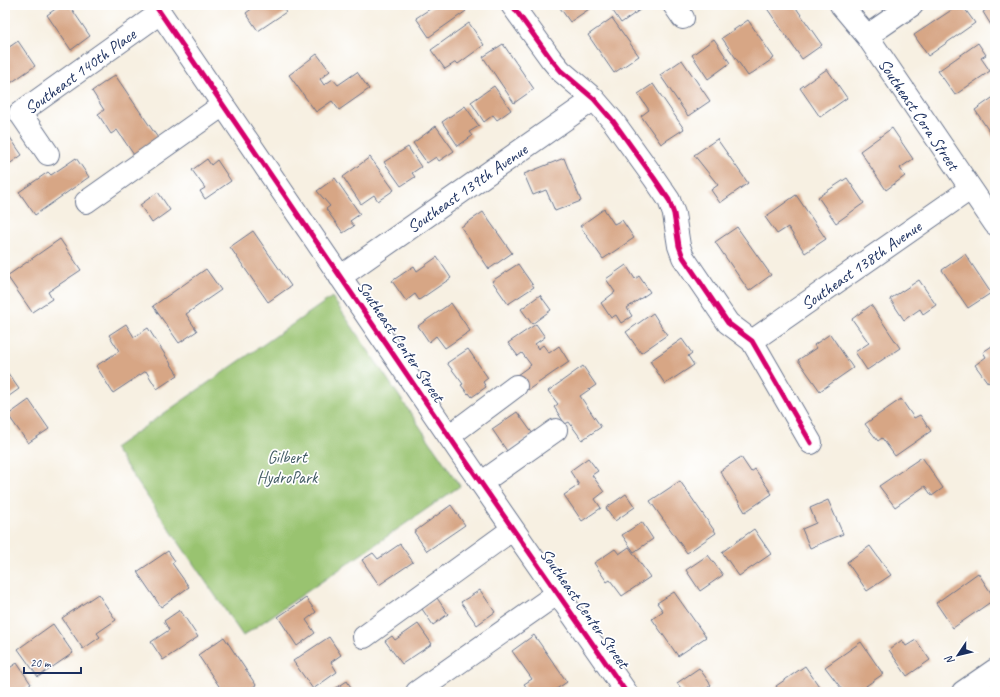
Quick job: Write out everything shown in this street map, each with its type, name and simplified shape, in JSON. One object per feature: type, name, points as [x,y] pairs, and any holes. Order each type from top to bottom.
[{"type":"street","points":[[512,5],[561,71],[594,99],[613,121],[654,178],[669,200],[674,214],[679,246],[683,257],[728,323],[752,341],[812,443]]},
{"type":"street","name":"Southeast Cora Street","points":[[841,5],[867,36],[995,224]]},
{"type":"street","points":[[867,36],[912,5]]},
{"type":"street","name":"Southeast Center Street","points":[[158,9],[481,483],[626,692]]},
{"type":"street","name":"Southeast 140th Place","points":[[48,154],[20,113],[158,9]]},
{"type":"street","name":"Southeast 139th Avenue","points":[[340,277],[594,99]]},
{"type":"street","points":[[86,202],[223,105]]},
{"type":"street","name":"Southeast 138th Avenue","points":[[752,341],[970,189]]},
{"type":"street","points":[[449,436],[516,386]]},
{"type":"street","points":[[481,483],[556,430]]},
{"type":"street","points":[[364,637],[513,529]]},
{"type":"street","points":[[417,692],[558,593]]},
{"type":"street","points":[[963,692],[995,670]]},
{"type":"green space","name":"Gilbert HydroPark","points":[[332,297],[460,486],[243,636],[114,448]]},
{"type":"building","points":[[61,5],[69,5],[90,36],[71,50],[47,15]]},
{"type":"building","points":[[257,5],[282,5],[286,12],[258,31],[246,13]]},
{"type":"building","points":[[436,5],[462,5],[466,11],[429,37],[416,18]]},
{"type":"building","points":[[558,5],[595,5],[570,22]]},
{"type":"building","points":[[609,5],[647,5],[621,23]]},
{"type":"building","points":[[770,5],[794,5],[822,45],[802,59],[766,7]]},
{"type":"building","points":[[959,5],[962,5],[975,23],[928,56],[914,35]]},
{"type":"building","points":[[995,5],[995,23],[991,25],[983,12]]},
{"type":"building","points":[[612,18],[639,56],[614,73],[588,35]]},
{"type":"building","points":[[748,20],[774,58],[748,76],[722,38]]},
{"type":"building","points":[[469,23],[484,45],[458,64],[456,62],[445,69],[431,50]]},
{"type":"building","points":[[714,39],[730,63],[708,79],[692,55]]},
{"type":"building","points":[[18,41],[35,66],[5,87],[5,50]]},
{"type":"building","points":[[978,43],[986,55],[981,58],[990,71],[955,95],[938,71]]},
{"type":"building","points":[[503,44],[534,89],[514,103],[483,57]]},
{"type":"building","points":[[317,54],[330,71],[320,79],[324,85],[333,79],[338,85],[357,72],[369,89],[339,110],[332,101],[316,112],[289,75]]},
{"type":"building","points":[[682,60],[710,101],[688,116],[660,75]]},
{"type":"building","points":[[827,69],[847,98],[820,117],[800,88]]},
{"type":"building","points":[[115,75],[158,138],[134,155],[117,130],[111,134],[98,114],[104,110],[92,91]]},
{"type":"building","points":[[653,84],[684,129],[661,144],[641,116],[649,110],[638,94]]},
{"type":"building","points":[[494,86],[511,110],[497,120],[493,115],[484,122],[471,102]]},
{"type":"building","points":[[995,96],[995,140],[975,110]]},
{"type":"building","points":[[465,106],[479,126],[469,132],[472,136],[458,146],[442,122]]},
{"type":"building","points":[[436,126],[454,151],[439,161],[436,157],[427,163],[413,143]]},
{"type":"building","points":[[892,128],[913,159],[900,168],[905,176],[886,190],[860,151]]},
{"type":"building","points":[[7,133],[22,155],[5,167],[5,134]]},
{"type":"building","points":[[717,139],[748,183],[720,203],[711,190],[718,185],[694,155]]},
{"type":"building","points":[[408,147],[421,167],[412,173],[415,177],[401,186],[384,162]]},
{"type":"building","points":[[370,157],[394,190],[378,201],[374,195],[361,204],[343,177]]},
{"type":"building","points":[[76,158],[89,177],[35,215],[19,192],[48,172],[51,175]]},
{"type":"building","points":[[564,158],[581,201],[555,211],[546,190],[533,195],[524,174]]},
{"type":"building","points":[[207,159],[211,165],[217,160],[231,181],[205,199],[200,191],[205,188],[192,170]]},
{"type":"building","points":[[335,178],[360,214],[350,221],[354,226],[343,233],[326,209],[330,206],[317,191]]},
{"type":"building","points":[[847,178],[864,203],[836,223],[818,197]]},
{"type":"building","points":[[158,192],[170,210],[152,223],[140,205]]},
{"type":"building","points":[[796,195],[826,239],[805,253],[788,227],[777,234],[765,217]]},
{"type":"building","points":[[604,209],[614,224],[622,220],[634,238],[603,259],[580,226]]},
{"type":"building","points":[[483,212],[512,253],[489,269],[461,227]]},
{"type":"building","points":[[737,227],[771,275],[749,291],[715,242]]},
{"type":"building","points":[[253,231],[291,286],[268,302],[230,247]]},
{"type":"building","points":[[60,239],[81,270],[48,292],[52,299],[32,312],[7,276]]},
{"type":"building","points":[[965,254],[991,293],[968,308],[942,270]]},
{"type":"building","points":[[437,257],[451,278],[419,300],[415,294],[406,301],[392,281],[414,266],[417,271]]},
{"type":"building","points":[[518,264],[534,287],[508,304],[492,281]]},
{"type":"building","points":[[626,265],[635,279],[639,276],[650,292],[627,308],[632,316],[621,323],[616,315],[611,318],[601,303],[615,292],[606,279]]},
{"type":"building","points":[[206,269],[221,290],[186,314],[197,331],[179,343],[153,306]]},
{"type":"building","points":[[919,280],[936,305],[923,314],[920,309],[904,320],[890,299]]},
{"type":"building","points":[[540,295],[551,310],[532,324],[521,309]]},
{"type":"building","points":[[451,303],[470,331],[445,348],[436,336],[429,342],[418,326]]},
{"type":"building","points":[[871,305],[900,348],[867,370],[855,352],[869,343],[852,319]]},
{"type":"building","points":[[653,313],[667,335],[641,353],[626,332]]},
{"type":"building","points":[[126,324],[134,337],[148,328],[178,375],[157,389],[146,371],[113,393],[96,366],[119,351],[109,335]]},
{"type":"building","points":[[536,324],[545,337],[535,344],[538,349],[543,345],[549,353],[559,346],[569,362],[528,390],[517,375],[531,365],[522,353],[518,356],[508,343]]},
{"type":"building","points":[[830,334],[853,368],[820,391],[798,360],[816,348],[814,345]]},
{"type":"building","points":[[682,339],[692,353],[688,356],[694,365],[665,384],[650,361]]},
{"type":"building","points":[[995,344],[995,378],[988,383],[975,365],[986,357],[983,352]]},
{"type":"building","points":[[468,349],[488,378],[483,382],[486,387],[472,397],[461,385],[463,384],[447,363]]},
{"type":"building","points":[[583,366],[596,385],[580,396],[601,427],[582,440],[569,422],[565,424],[554,407],[558,404],[548,391]]},
{"type":"building","points":[[5,369],[19,389],[5,399]]},
{"type":"building","points":[[901,399],[914,418],[920,415],[931,431],[895,456],[882,438],[878,441],[865,424]]},
{"type":"building","points":[[29,400],[49,429],[28,443],[8,415]]},
{"type":"building","points":[[517,412],[533,434],[507,451],[492,429]]},
{"type":"building","points":[[741,457],[751,472],[755,469],[772,494],[745,512],[720,471]]},
{"type":"building","points":[[922,457],[943,488],[932,496],[925,486],[895,507],[879,486]]},
{"type":"building","points":[[588,458],[598,471],[592,475],[604,492],[595,499],[601,508],[582,521],[564,495],[579,485],[570,471]]},
{"type":"building","points":[[680,481],[716,533],[687,553],[650,501]]},
{"type":"building","points":[[626,494],[635,507],[615,521],[606,508]]},
{"type":"building","points":[[828,500],[843,534],[810,548],[802,529],[816,523],[810,508]]},
{"type":"building","points":[[451,505],[465,525],[427,551],[414,532]]},
{"type":"building","points":[[642,522],[653,539],[634,552],[622,535]]},
{"type":"building","points":[[754,529],[771,554],[739,576],[722,552]]},
{"type":"building","points":[[400,544],[413,562],[379,585],[362,560],[373,553],[378,559]]},
{"type":"building","points":[[870,546],[891,575],[867,591],[847,562]]},
{"type":"building","points":[[629,547],[650,577],[622,596],[610,580],[607,582],[594,563],[615,549],[619,554]]},
{"type":"building","points":[[168,551],[175,561],[172,563],[189,587],[161,607],[137,572]]},
{"type":"building","points":[[708,555],[723,575],[700,591],[686,570]]},
{"type":"building","points":[[978,573],[995,599],[953,628],[936,603]]},
{"type":"building","points":[[480,590],[495,612],[477,625],[461,602]]},
{"type":"building","points":[[674,592],[706,637],[678,656],[652,619],[663,611],[657,603]]},
{"type":"building","points":[[98,594],[116,620],[97,633],[100,637],[83,649],[62,618]]},
{"type":"building","points":[[306,598],[316,612],[306,620],[315,633],[297,646],[278,617]]},
{"type":"building","points":[[437,598],[448,614],[433,625],[422,609]]},
{"type":"building","points":[[180,610],[198,637],[163,660],[151,642],[169,630],[164,621]]},
{"type":"building","points":[[53,624],[73,653],[38,677],[18,649]]},
{"type":"building","points":[[418,624],[432,644],[402,664],[385,641],[392,636],[395,640]]},
{"type":"building","points":[[534,635],[567,682],[552,692],[530,692],[524,684],[532,679],[512,651]]},
{"type":"building","points":[[224,637],[256,685],[248,690],[249,692],[223,692],[198,655]]},
{"type":"building","points":[[329,637],[341,655],[331,662],[337,672],[313,689],[293,661]]},
{"type":"building","points":[[902,640],[906,646],[916,640],[930,660],[907,676],[889,650]]},
{"type":"building","points":[[861,642],[883,674],[866,686],[870,692],[844,692],[825,667]]},
{"type":"building","points":[[17,663],[31,684],[20,692],[5,692],[5,671]]},
{"type":"building","points":[[805,666],[823,692],[780,692],[776,686]]},
{"type":"building","points":[[699,668],[711,685],[702,692],[684,692],[677,683]]},
{"type":"building","points":[[347,681],[354,692],[330,692]]},
{"type":"cycle path","points":[[155,5],[470,467],[626,692]]},
{"type":"cycle path","points":[[512,5],[561,71],[594,99],[613,121],[654,178],[669,200],[674,214],[679,246],[683,257],[728,323],[752,341],[811,443]]}]
